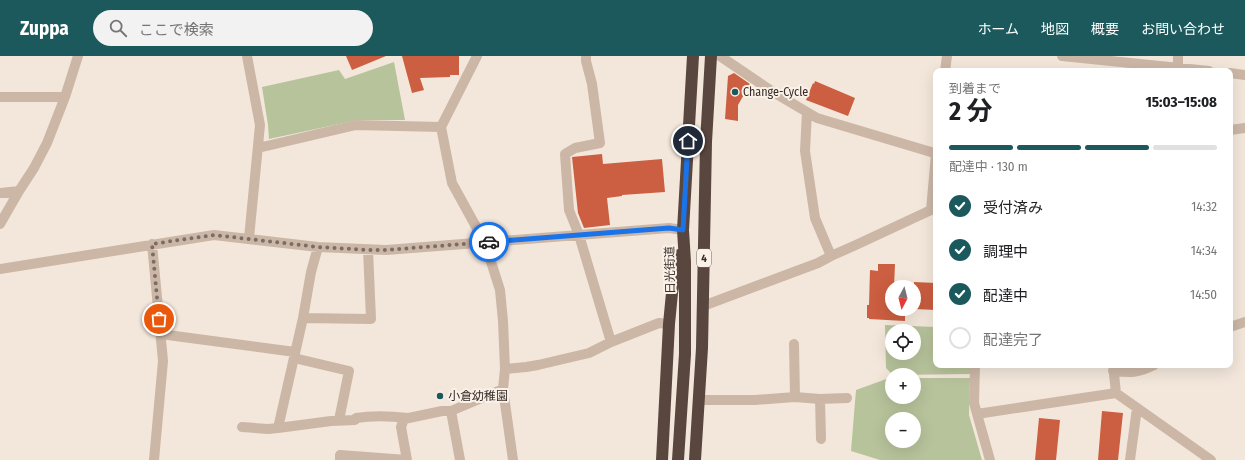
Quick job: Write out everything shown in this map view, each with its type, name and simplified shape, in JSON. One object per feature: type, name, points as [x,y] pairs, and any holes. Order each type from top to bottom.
[{"type":"highway","name":"日光街道","points":[[678,460],[685,354],[685,270],[683,230],[693,56]]},
{"type":"highway","name":"4","points":[[695,460],[703,306],[706,142],[711,56]]},
{"type":"highway","name":"4","points":[[662,460],[669,324],[672,293],[683,230]]},
{"type":"street","points":[[0,224],[34,168],[47,142],[65,97],[78,56]]},
{"type":"street","points":[[247,56],[260,125],[249,238]]},
{"type":"street","points":[[477,56],[441,127],[452,183],[485,242],[500,290],[505,369],[503,390],[513,460]]},
{"type":"street","points":[[586,56],[592,84],[600,143],[575,148],[565,154],[570,210],[611,342]]},
{"type":"street","points":[[720,56],[773,92],[817,118],[933,153]]},
{"type":"street","points":[[945,68],[947,56]]},
{"type":"street","points":[[1062,56],[1169,68]]},
{"type":"street","points":[[1178,56],[1178,68]]},
{"type":"street","points":[[1233,73],[1245,75]]},
{"type":"street","points":[[0,97],[65,97]]},
{"type":"street","points":[[806,112],[805,151],[815,218],[831,256]]},
{"type":"street","points":[[258,148],[356,125],[441,127]]},
{"type":"street","points":[[1233,130],[1245,128]]},
{"type":"street","points":[[0,193],[19,191]]},
{"type":"street","points":[[703,306],[818,263],[933,210]]},
{"type":"street","points":[[0,268],[214,235],[318,247],[386,250],[669,228],[683,230]]},
{"type":"street","points":[[152,244],[163,361],[154,460]]},
{"type":"street","points":[[278,428],[303,318],[311,272],[318,247]]},
{"type":"street","points":[[303,318],[371,319],[368,250]]},
{"type":"street","points":[[1233,326],[1245,322]]},
{"type":"street","points":[[505,369],[526,368],[589,353],[611,342],[660,323],[669,324]]},
{"type":"street","points":[[160,334],[294,355],[349,371],[340,420]]},
{"type":"street","points":[[794,344],[795,397]]},
{"type":"street","points":[[975,368],[974,403],[990,460]]},
{"type":"street","points":[[1116,393],[1113,368],[1130,373],[1149,368]]},
{"type":"street","points":[[340,460],[340,455],[407,460],[401,427],[404,419],[442,411],[451,411],[503,390]]},
{"type":"street","points":[[977,414],[1116,393],[1211,460]]},
{"type":"street","points":[[699,400],[755,400],[795,397],[820,399],[847,398]]},
{"type":"street","points":[[820,399],[821,439]]},
{"type":"street","points":[[1130,460],[1137,408]]},
{"type":"street","points":[[451,411],[460,460]]},
{"type":"street","points":[[242,427],[278,428],[340,420],[355,420],[356,418],[371,416],[408,418]]},
{"type":"green space","points":[[394,62],[405,120],[358,120],[269,139],[262,87],[339,70],[345,79]]},
{"type":"green space","points":[[921,326],[933,327],[933,368],[971,368],[971,374],[921,375],[921,368],[886,368],[886,360],[921,360]]},
{"type":"green space","points":[[921,378],[970,378],[969,415],[982,460],[880,460],[851,451],[856,390],[885,379],[885,404],[921,404]]},
{"type":"building","points":[[346,56],[386,56],[352,70]]},
{"type":"building","points":[[402,56],[459,56],[459,75],[450,75],[450,77],[420,78],[424,90],[412,93]]},
{"type":"building","points":[[734,73],[750,84],[738,105],[738,121],[725,119],[728,76]]},
{"type":"building","points":[[815,81],[855,98],[848,116],[806,100]]},
{"type":"building","points":[[602,154],[603,164],[662,159],[665,192],[622,195],[607,198],[610,225],[584,228],[578,213],[572,157]]},
{"type":"building","points":[[878,264],[895,264],[894,280],[885,280],[885,316],[905,316],[905,321],[867,318],[870,270],[878,271]]},
{"type":"building","points":[[921,282],[933,283],[933,310],[921,309]]},
{"type":"building","points":[[1102,411],[1123,413],[1118,460],[1098,460]]},
{"type":"building","points":[[1039,418],[1060,420],[1056,460],[1035,460]]},
{"type":"way so far","points":[[159,319],[152,244],[214,235],[318,247],[368,250],[489,242]]},
{"type":"place","name":"Change-Cycle","points":[[735,92]]},
{"type":"place","name":"小倉幼稚園","points":[[440,396]]},
{"type":"route","points":[[489,242],[669,228],[683,230],[688,141]]}]
